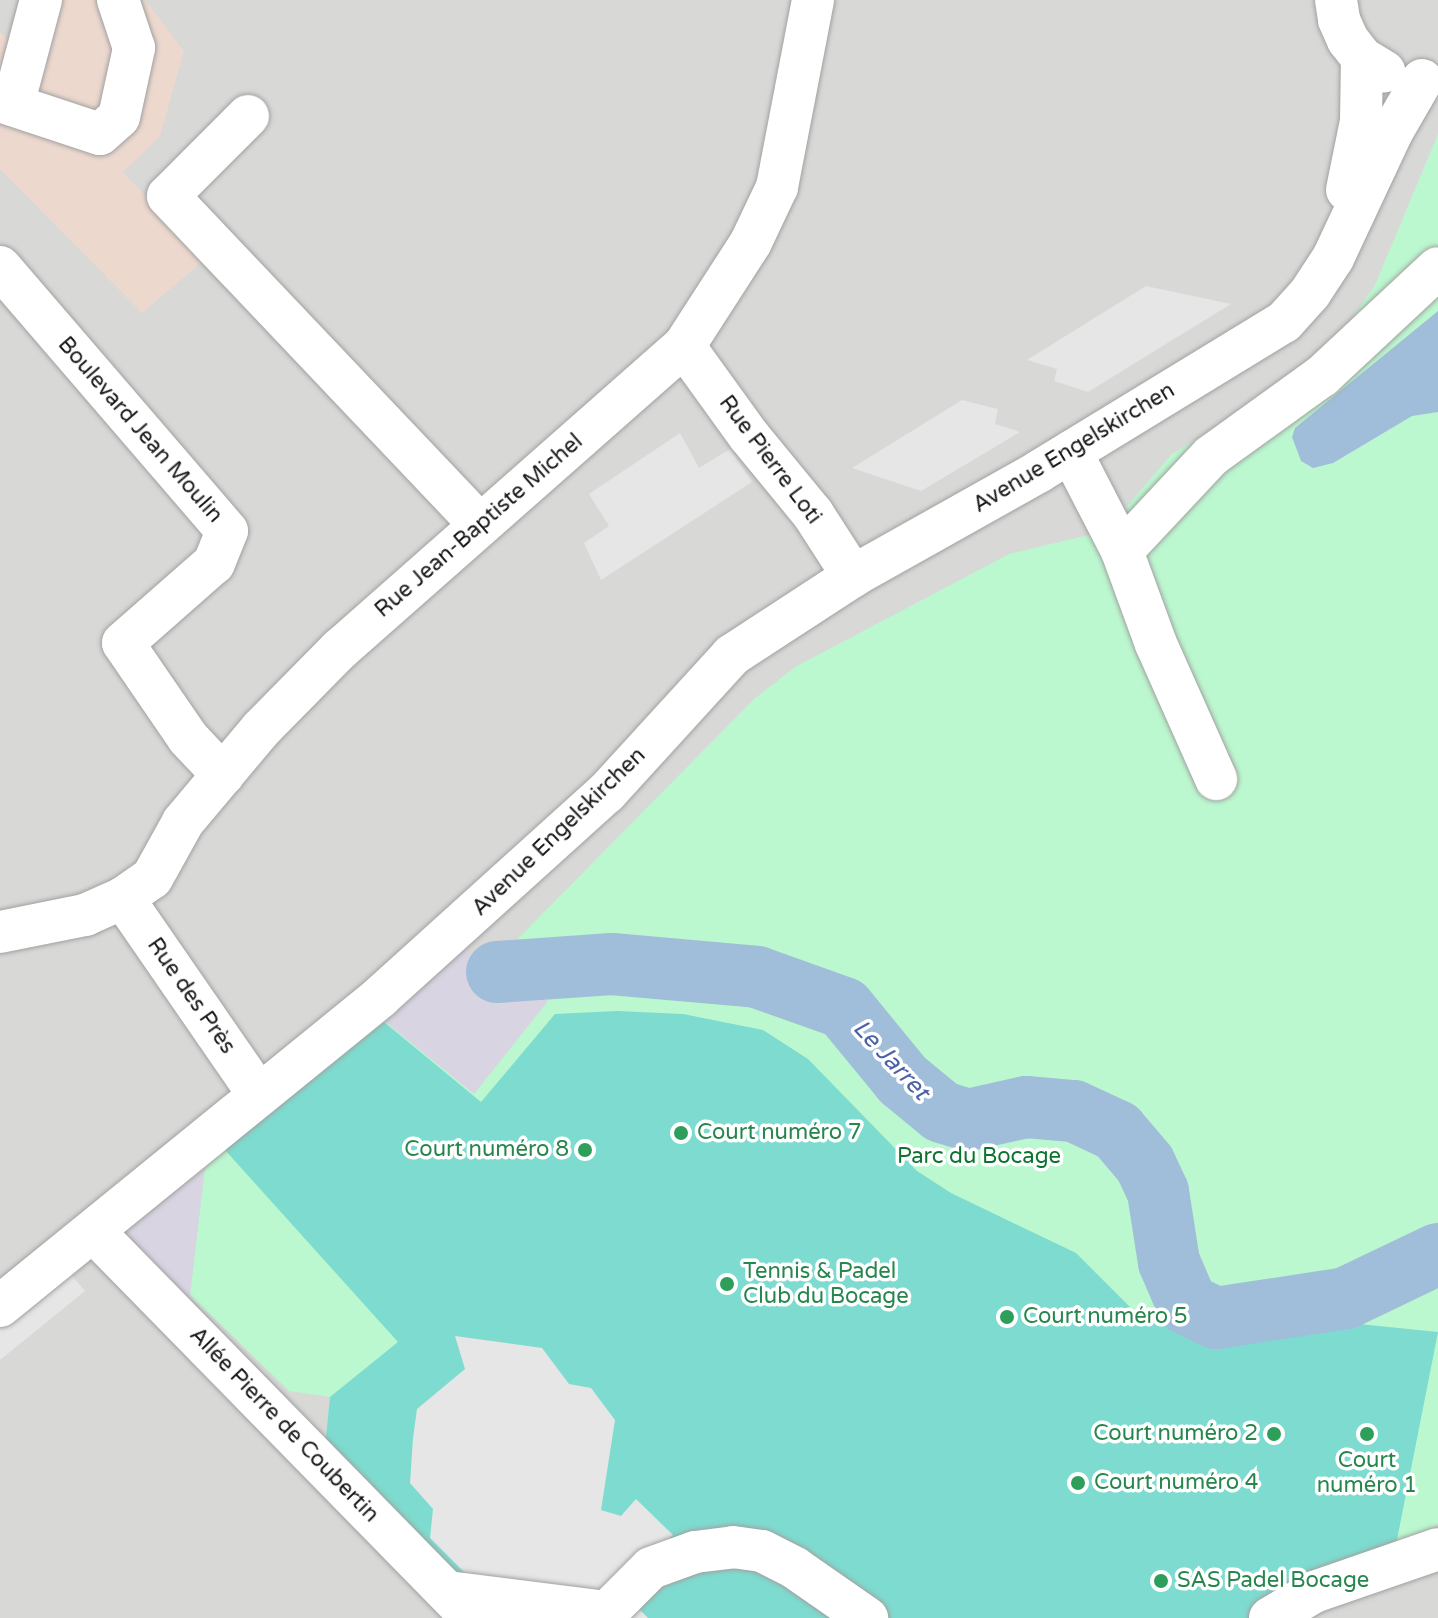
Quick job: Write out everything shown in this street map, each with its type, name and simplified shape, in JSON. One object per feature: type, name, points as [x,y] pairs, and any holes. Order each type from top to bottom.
[{"type":"street","points":[[41,0],[6,103],[100,134],[119,117],[134,48],[118,0]]},
{"type":"street","name":"Rue Jean-Baptiste Michel","points":[[0,932],[74,918],[123,898],[152,878],[183,822],[261,729],[340,649],[684,346],[751,242],[777,187],[813,0]]},
{"type":"street","points":[[1336,0],[1339,20],[1348,40],[1362,58],[1390,74],[1430,78]]},
{"type":"street","name":"Avenue Engelskirchen","points":[[1333,258],[1361,121],[1362,58]]},
{"type":"street","name":"Avenue Engelskirchen","points":[[0,1306],[95,1233],[381,996],[607,792],[732,655],[853,576],[1071,452],[1284,322],[1310,293],[1333,258],[1392,132],[1430,78]]},
{"type":"street","points":[[248,116],[168,196],[479,524]]},
{"type":"street","name":"Boulevard Jean Moulin","points":[[0,267],[227,531],[214,563],[123,643],[188,738],[223,775]]},
{"type":"street","points":[[1122,551],[1211,456],[1322,376],[1438,268]]},
{"type":"street","name":"Rue Pierre Loti","points":[[684,346],[749,436],[813,514],[853,576]]},
{"type":"street","points":[[1071,452],[1122,551],[1156,644],[1216,779]]},
{"type":"street","name":"Rue des Près","points":[[123,898],[259,1095]]},
{"type":"street","name":"Allée Pierre de Coubertin","points":[[95,1233],[460,1605]]},
{"type":"street","points":[[460,1605],[609,1615],[651,1568],[695,1552],[733,1547],[762,1551],[795,1568],[867,1618]]},
{"type":"street","points":[[1270,1618],[1314,1592],[1438,1549]]},
{"type":"shaded area","points":[[0,0],[1438,0],[1438,1618],[0,1618]]},
{"type":"shaded area","points":[[24,0],[145,0],[184,51],[160,136],[123,172],[204,260],[142,313],[0,169],[0,32],[11,41]]},
{"type":"shaded area","points":[[1146,286],[1231,304],[1088,392],[1054,381],[1057,369],[1027,360]]},
{"type":"shaded area","points":[[1438,311],[1438,412],[1412,416],[1333,463],[1313,468],[1301,461],[1292,437],[1295,428]]},
{"type":"shaded area","points":[[962,400],[998,409],[995,424],[1020,432],[921,491],[852,468]]},
{"type":"shaded area","points":[[680,433],[699,468],[730,449],[752,482],[601,580],[584,543],[609,526],[589,494]]},
{"type":"shaded area","points":[[459,948],[490,967],[496,981],[505,987],[548,1001],[474,1094],[378,1016]]},
{"type":"shaded area","name":"Tennis & Padel Club du Bocage","points":[[617,1011],[683,1014],[763,1030],[808,1059],[917,1171],[951,1193],[1076,1253],[1139,1316],[1211,1337],[1243,1339],[1349,1323],[1438,1332],[1392,1565],[1270,1618],[490,1618],[325,1446],[330,1397],[398,1342],[225,1150],[384,1022],[481,1102],[555,1014]]},
{"type":"shaded area","points":[[205,1166],[190,1295],[184,1302],[131,1244],[130,1228],[132,1220]]},
{"type":"shaded area","points":[[59,1260],[85,1291],[0,1360],[0,1306]]},
{"type":"shaded area","points":[[455,1336],[542,1348],[569,1384],[591,1388],[615,1420],[601,1510],[621,1516],[636,1499],[673,1535],[618,1588],[648,1618],[527,1618],[488,1596],[430,1538],[433,1509],[410,1483],[413,1438],[417,1409],[465,1369]]},
{"type":"green space","name":"Parc du Bocage","points":[[1438,134],[1438,1524],[1392,1565],[325,1446],[330,1397],[289,1391],[190,1295],[205,1166],[383,1021],[548,1001],[505,987],[496,981],[490,967],[754,699],[795,667],[1009,554],[1089,535],[1110,526],[1172,454],[1285,385],[1335,343],[1375,285]]},
{"type":"waterway","name":"Le Jarret","points":[[497,972],[612,964],[757,977],[844,1008],[903,1080],[942,1112],[968,1120],[1026,1107],[1074,1111],[1117,1131],[1145,1164],[1158,1192],[1169,1262],[1187,1304],[1216,1318],[1346,1298],[1438,1254]]},
{"type":"place","name":"Court numéro 7","points":[[681,1133]]},
{"type":"place","name":"Court numéro 8","points":[[585,1150]]},
{"type":"place","name":"Tennis & Padel Club du Bocage","points":[[727,1284]]},
{"type":"place","name":"Court numéro 5","points":[[1007,1317]]},
{"type":"place","name":"Court numéro 2","points":[[1274,1434]]},
{"type":"place","name":"Court numéro 1","points":[[1367,1434]]},
{"type":"place","name":"Court numéro 4","points":[[1078,1483]]},
{"type":"place","name":"SAS Padel Bocage","points":[[1161,1581]]}]
